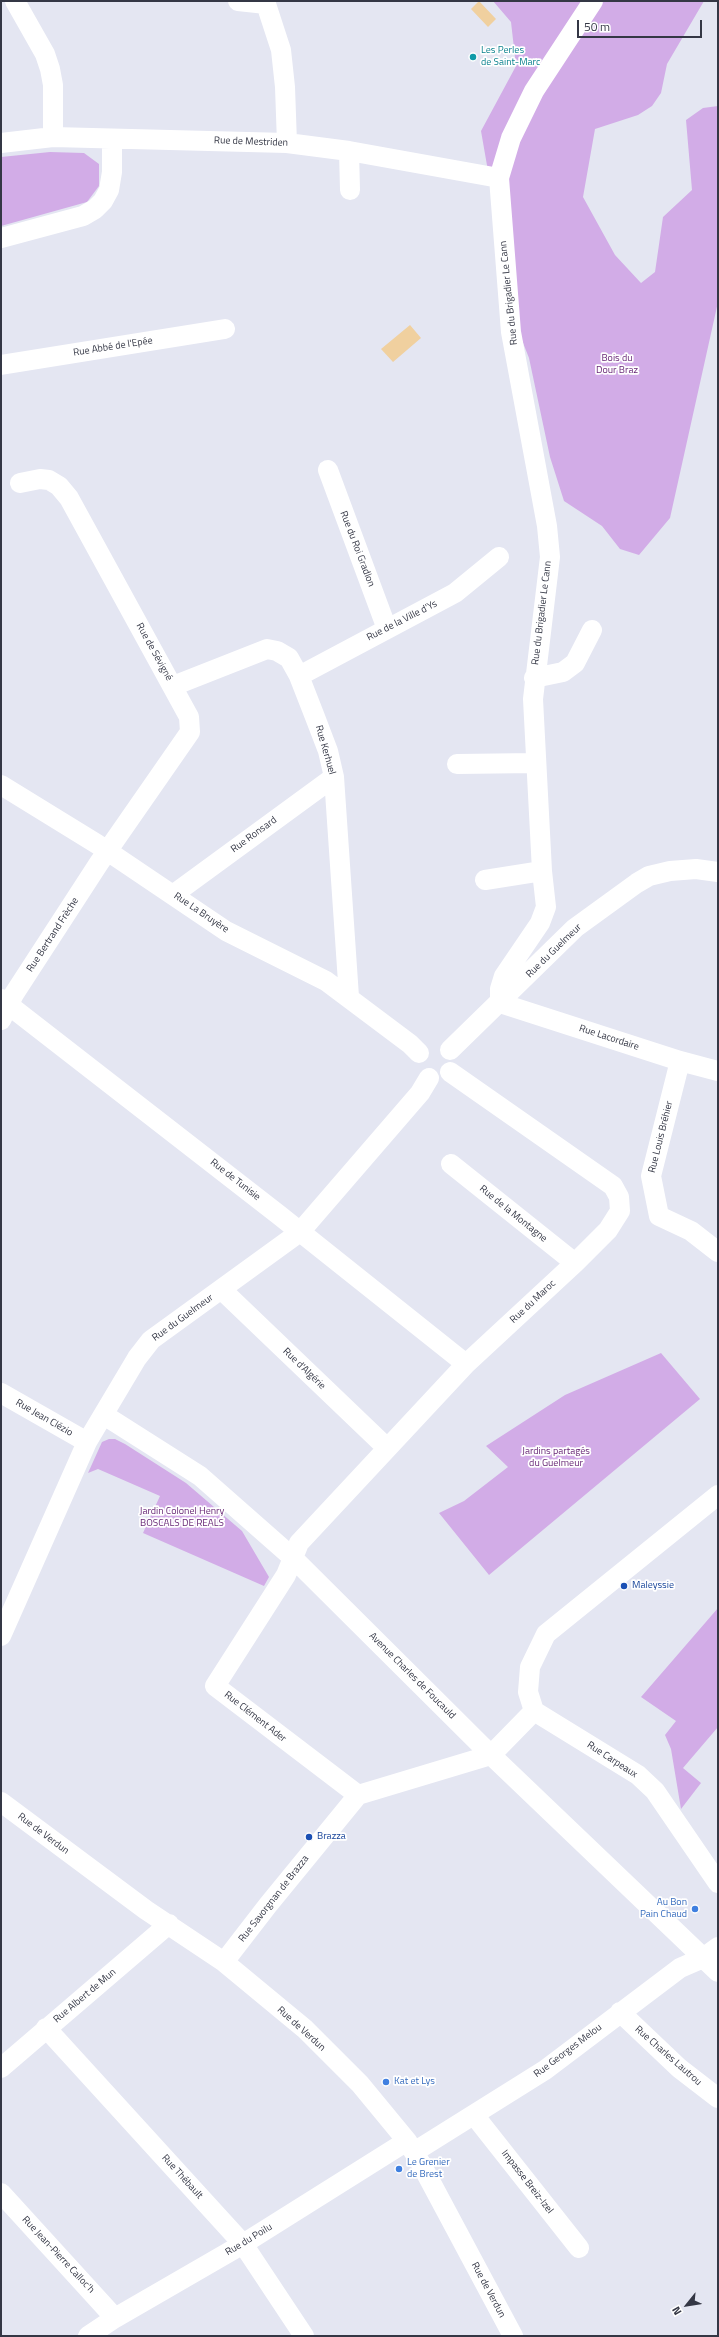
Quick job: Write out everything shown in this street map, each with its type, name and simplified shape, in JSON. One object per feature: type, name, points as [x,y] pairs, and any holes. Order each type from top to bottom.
[{"type":"street","points":[[16,1],[45,54],[50,69],[53,85],[53,137]]},
{"type":"street","points":[[238,1],[266,2],[281,50],[285,87],[287,143]]},
{"type":"street","name":"Rue du Brigadier Le Cann","points":[[500,1004],[500,989],[504,976],[540,923],[546,906],[542,871],[535,762],[533,699],[534,678],[550,557],[542,496],[512,332],[499,178],[511,138],[534,91],[593,1]]},
{"type":"street","name":"Rue de Mestriden","points":[[1,143],[53,137],[287,143],[349,151],[499,178]]},
{"type":"street","points":[[1,238],[83,216],[95,209],[103,201],[109,190],[112,172],[112,138]]},
{"type":"street","points":[[349,151],[350,190]]},
{"type":"street","name":"Rue Abbé de l'Epée","points":[[1,365],[225,329]]},
{"type":"street","name":"Rue du Roi Gradlon","points":[[328,470],[387,629]]},
{"type":"street","name":"Rue de Sévigné","points":[[20,483],[40,479],[49,480],[60,486],[69,498],[189,717],[190,732],[108,852]]},
{"type":"street","name":"Rue de la Ville d'Ys","points":[[299,676],[387,629],[417,615],[455,593],[499,557]]},
{"type":"street","name":"Rue du Brigadier Le Cann","points":[[534,678],[562,672],[575,663],[592,630]]},
{"type":"street","name":"Rue Kerhuel","points":[[173,686],[267,649],[277,651],[289,658],[299,676],[328,751],[334,776],[349,997]]},
{"type":"street","points":[[457,764],[535,762]]},
{"type":"street","name":"Rue Ronsard","points":[[174,894],[334,776]]},
{"type":"street","name":"Rue La Bruyère","points":[[1,785],[174,894],[226,931],[326,981],[349,997],[419,1053]]},
{"type":"street","name":"Rue Bertrand Frèche","points":[[4,1008],[108,852]]},
{"type":"street","name":"Rue du Guelmeur","points":[[450,1050],[500,1004],[575,928],[637,883],[649,876],[670,871],[696,868],[718,872]]},
{"type":"street","points":[[485,880],[542,871]]},
{"type":"street","name":"Rue Lacordaire","points":[[500,1004],[680,1061],[718,1071]]},
{"type":"street","name":"Rue de Tunisie","points":[[4,1008],[300,1232],[466,1364]]},
{"type":"street","points":[[440,1043],[450,1050],[454,1061],[450,1072],[440,1078],[429,1078],[421,1072],[417,1063],[419,1053],[427,1044],[440,1043]]},
{"type":"street","name":"Rue Louis Bréhier","points":[[680,1061],[651,1176],[659,1216],[691,1231],[718,1252]]},
{"type":"street","name":"Rue du Maroc","points":[[292,1557],[299,1543],[466,1364],[576,1263],[608,1230],[620,1211],[619,1197],[613,1186],[450,1072]]},
{"type":"street","name":"Rue du Guelmeur","points":[[1,1636],[87,1442],[137,1358],[151,1340],[300,1232],[420,1093],[429,1078]]},
{"type":"street","name":"Rue de la Montagne","points":[[451,1164],[576,1263]]},
{"type":"street","name":"Rue d'Algérie","points":[[222,1290],[387,1448]]},
{"type":"street","name":"Rue Jean Clézio","points":[[1,1394],[87,1442]]},
{"type":"street","name":"Avenue Charles de Foucauld","points":[[104,1415],[200,1476],[292,1557],[491,1755],[711,1952],[718,1972]]},
{"type":"street","points":[[358,1795],[491,1755],[534,1710],[528,1692],[530,1667],[546,1634],[718,1495]]},
{"type":"street","name":"Rue Clément Ader","points":[[292,1557],[286,1575],[215,1686],[358,1795]]},
{"type":"street","name":"Rue Carpeaux","points":[[534,1710],[644,1781],[655,1791],[718,1883]]},
{"type":"street","name":"Rue Savorgnan de Brazza","points":[[224,1962],[268,1904],[358,1795]]},
{"type":"street","name":"Rue de Verdun","points":[[1,1802],[69,1854],[224,1962],[305,2029],[360,2084],[411,2146],[513,2336]]},
{"type":"street","name":"Rue Albert de Mun","points":[[1,2068],[169,1924]]},
{"type":"street","name":"Rue Georges Melou","points":[[411,2146],[474,2115],[545,2070],[680,1968],[711,1952]]},
{"type":"street","name":"Rue Charles Lautrou","points":[[620,2012],[679,2068],[718,2098]]},
{"type":"street","name":"Rue Thébault","points":[[46,2028],[243,2244],[304,2336]]},
{"type":"street","name":"Impasse Breiz-Izel","points":[[474,2115],[579,2248]]},
{"type":"street","name":"Rue du Poilu","points":[[88,2336],[115,2318],[411,2146]]},
{"type":"street","name":"Rue Jean-Pierre Calloc'h","points":[[1,2194],[115,2318]]},
{"type":"green space","name":"Bois du Dour Braz","points":[[493,1],[704,1],[667,64],[661,93],[652,106],[638,115],[595,129],[583,197],[615,255],[641,283],[655,272],[663,217],[692,190],[686,120],[703,108],[718,106],[718,302],[670,518],[639,555],[620,549],[602,526],[564,501],[550,457],[529,358],[514,320],[481,131],[516,66],[511,22]]},
{"type":"green space","points":[[50,152],[84,153],[99,164],[99,186],[87,202],[1,226],[1,157]]},
{"type":"green space","name":"Jardins partagés du Guelmeur","points":[[661,1353],[700,1399],[489,1575],[439,1513],[464,1501],[508,1467],[486,1446],[565,1395]]},
{"type":"green space","name":"Jardin Colonel Henry BOSCALS DE REALS","points":[[109,1439],[115,1439],[125,1444],[186,1483],[242,1531],[269,1577],[264,1586],[143,1533],[160,1496],[98,1469],[88,1473],[102,1442]]},
{"type":"green space","points":[[718,1608],[718,1727],[683,1768],[701,1783],[681,1809],[671,1749],[665,1735],[676,1721],[641,1697]]},
{"type":"shaded area","points":[[479,1],[496,19],[488,27],[471,9]]},
{"type":"shaded area","points":[[410,325],[421,338],[393,362],[381,349]]},
{"type":"place","name":"Les Perles de Saint-Marc","points":[[473,57]]},
{"type":"place","name":"Maleyssie","points":[[624,1586]]},
{"type":"place","name":"Brazza","points":[[309,1837]]},
{"type":"place","name":"Au Bon Pain Chaud","points":[[695,1909]]},
{"type":"place","name":"Kat et Lys","points":[[386,2082]]},
{"type":"place","name":"Le Grenier de Brest","points":[[399,2169]]}]
